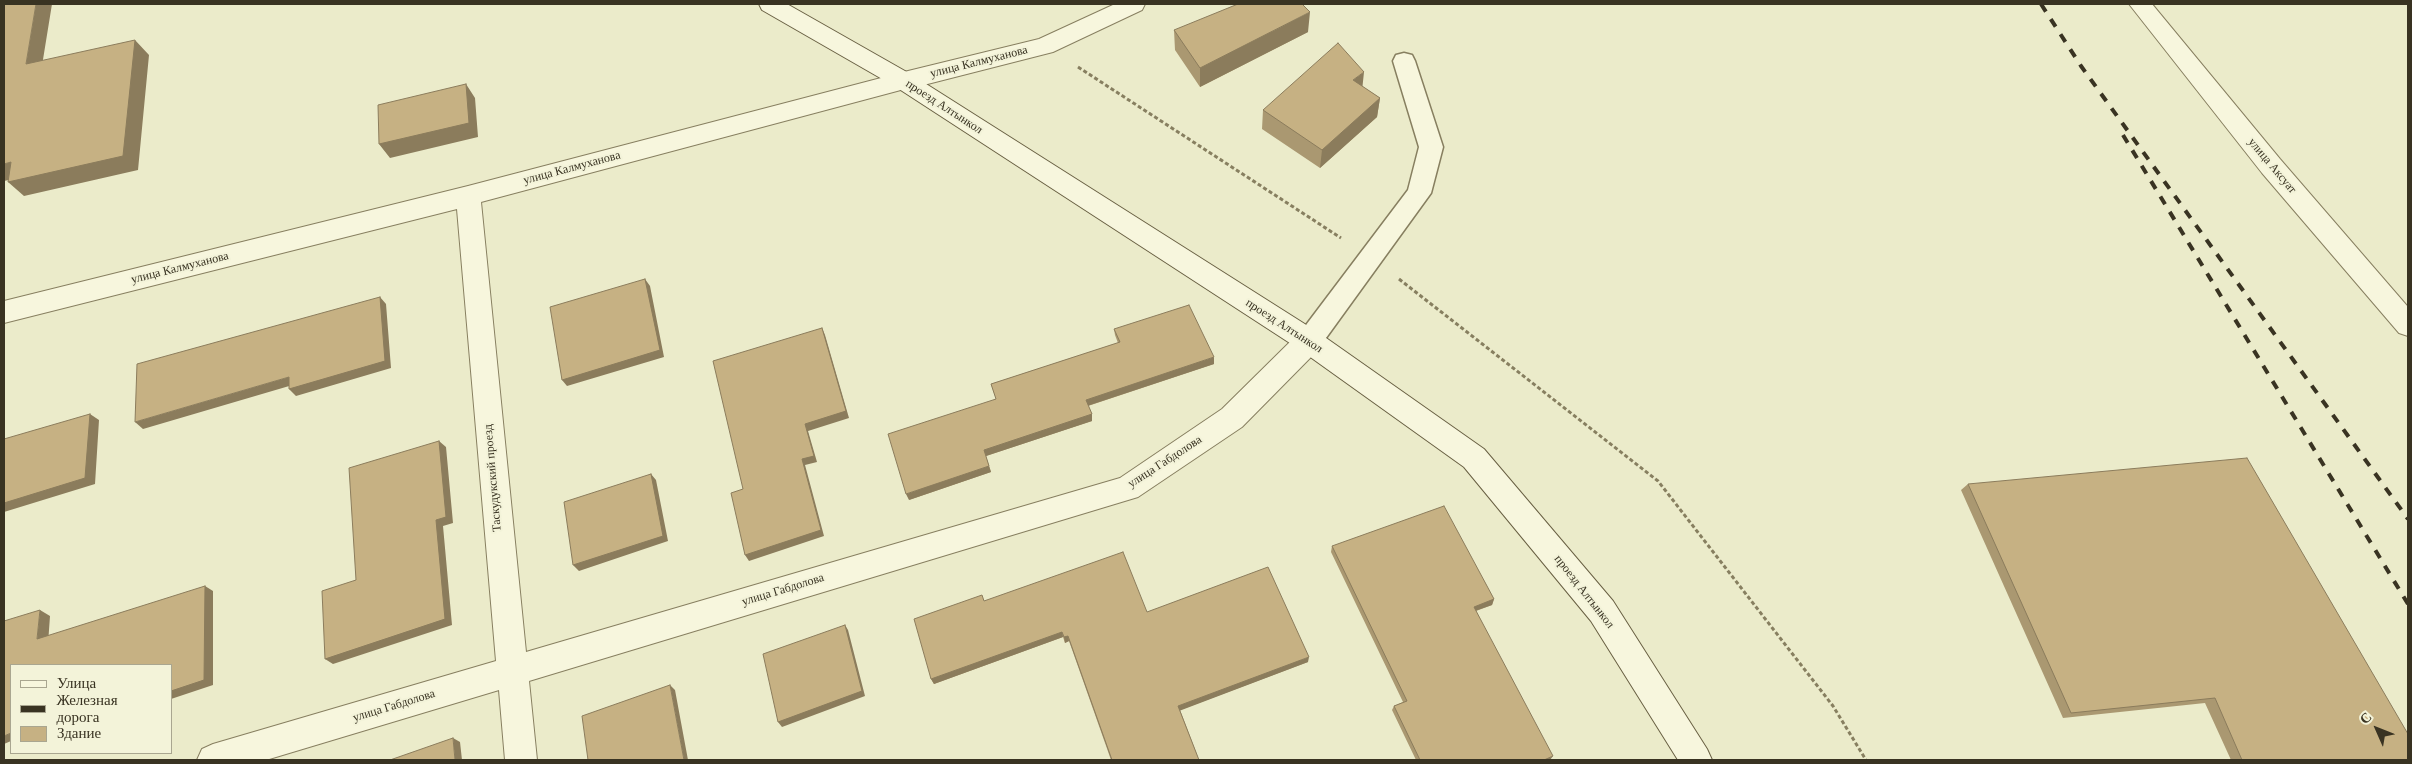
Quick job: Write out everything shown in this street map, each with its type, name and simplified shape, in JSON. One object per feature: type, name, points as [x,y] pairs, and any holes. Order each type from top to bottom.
[{"type":"street","name":"проезд Алтынкол","points":[[770,4],[904,81],[1309,341],[1474,458],[1602,611],[1696,760]]},
{"type":"street","name":"улица Калмуханова","points":[[4,312],[468,196],[904,81],[1045,46],[1134,4]]},
{"type":"street","name":"улица Аксуат","points":[[2140,4],[2271,166],[2408,324]]},
{"type":"street","name":"Таскудукский проезд","points":[[468,196],[511,671],[521,760]]},
{"type":"street","name":"улица Габдолова","points":[[213,760],[1128,488],[1232,418],[1309,341]]},
{"type":"lane","points":[[1309,341],[1419,193],[1431,147],[1404,61]]},
{"type":"path","points":[[1045,46],[1370,257],[1658,481],[1833,706],[1866,760]]},
{"type":"building","points":[[4,4],[36,4],[26,64],[135,40],[123,156],[8,182],[11,162],[4,164]]},
{"type":"building","points":[[1238,4],[1302,4],[1310,12],[1200,68],[1174,30]]},
{"type":"building","points":[[1338,43],[1364,72],[1353,80],[1380,98],[1322,150],[1263,110]]},
{"type":"building","points":[[466,84],[469,123],[379,144],[378,105]]},
{"type":"building","points":[[645,279],[660,350],[562,380],[550,307]]},
{"type":"building","points":[[380,297],[385,361],[289,389],[289,377],[135,422],[137,364]]},
{"type":"building","points":[[1189,305],[1214,357],[1086,400],[1092,414],[984,450],[989,466],[906,494],[888,434],[996,399],[991,384],[1120,342],[1114,329]]},
{"type":"building","points":[[822,328],[846,411],[805,424],[814,456],[802,459],[821,530],[745,555],[731,493],[743,489],[713,361]]},
{"type":"building","points":[[90,414],[85,478],[4,503],[4,439]]},
{"type":"building","points":[[439,441],[446,517],[436,520],[445,619],[325,659],[322,591],[356,580],[349,468]]},
{"type":"building","points":[[2247,458],[2408,734],[2408,760],[2242,760],[2215,698],[2071,713],[1968,484]]},
{"type":"building","points":[[651,474],[663,536],[573,565],[564,502]]},
{"type":"building","points":[[1444,506],[1494,599],[1474,607],[1553,756],[1544,760],[1420,760],[1394,706],[1407,701],[1332,546]]},
{"type":"building","points":[[1123,552],[1147,612],[1268,567],[1309,657],[1178,706],[1199,760],[1112,760],[1068,636],[1064,637],[1062,632],[931,679],[914,619],[982,595],[984,601]]},
{"type":"building","points":[[205,586],[204,680],[172,691],[172,664],[10,664],[10,733],[4,736],[4,621],[40,610],[37,639]]},
{"type":"building","points":[[845,625],[862,691],[778,722],[763,654]]},
{"type":"building","points":[[670,685],[684,760],[588,760],[582,716]]},
{"type":"building","points":[[453,738],[455,760],[390,760]]},
{"type":"railway","points":[[2041,4],[2081,66],[2408,519]]},
{"type":"railway","points":[[2123,135],[2408,604]]}]
